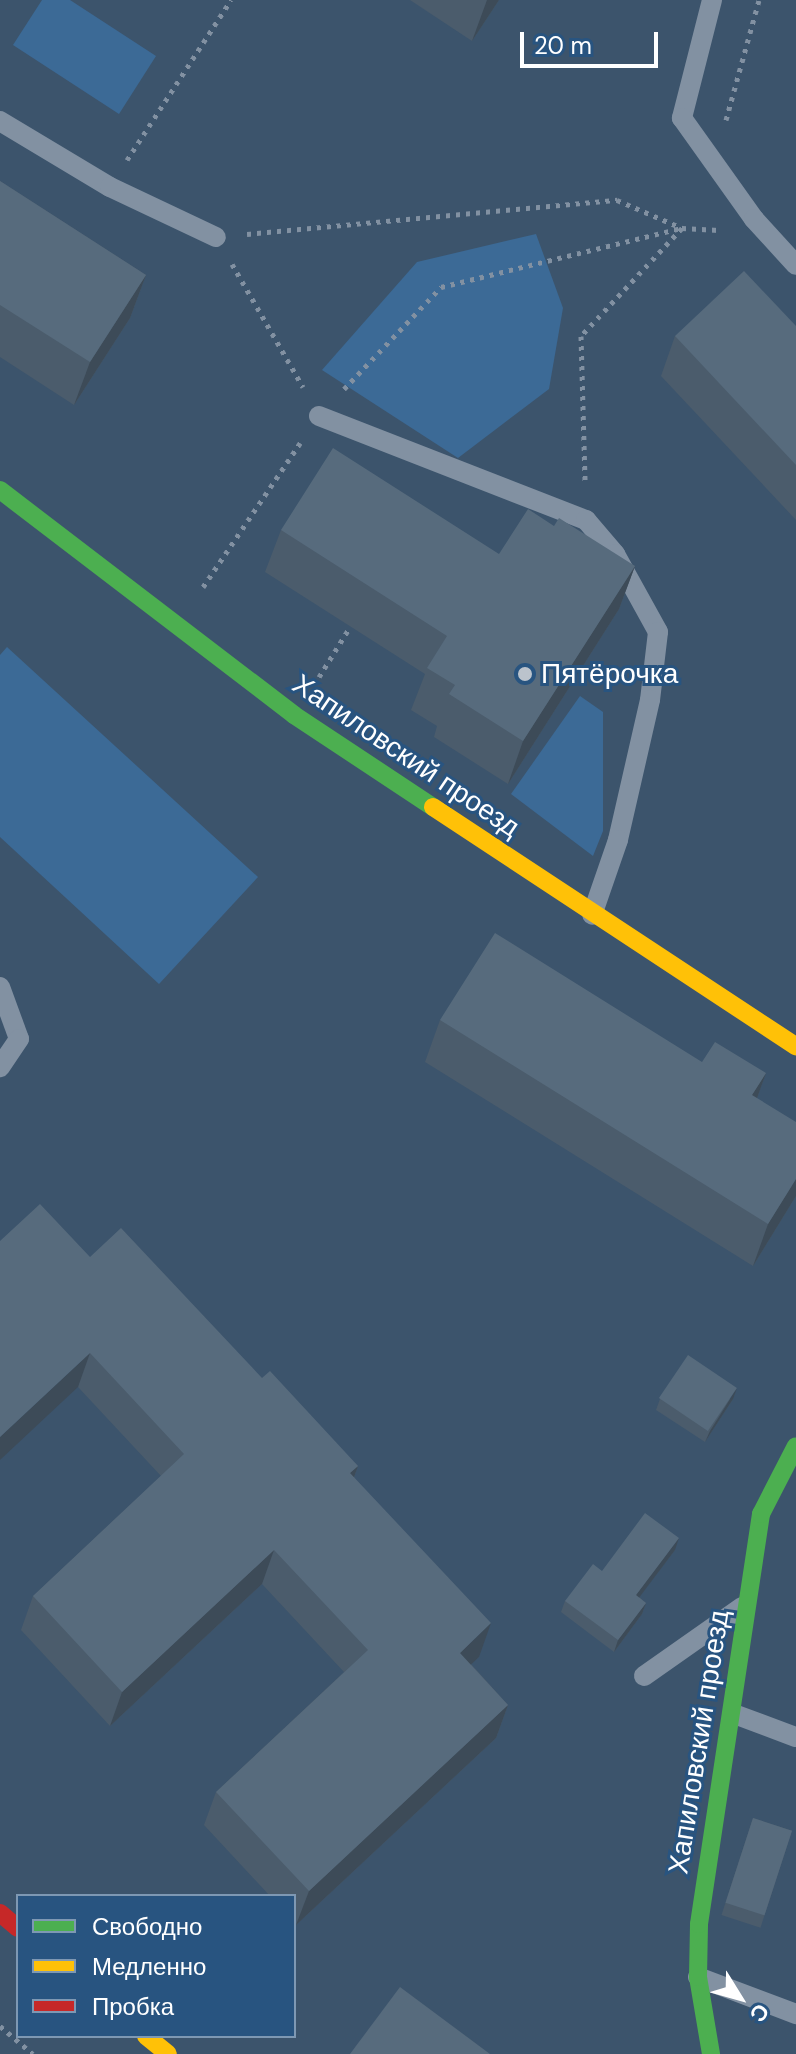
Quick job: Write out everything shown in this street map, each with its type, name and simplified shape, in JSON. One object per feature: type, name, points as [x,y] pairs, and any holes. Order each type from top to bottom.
[{"type":"street","name":"Хапиловский проезд","points":[[0,490],[174,627],[294,715],[592,916],[796,1046]]},
{"type":"street","name":"Хапиловский проезд","points":[[711,2054],[698,1977],[699,1924],[734,1714],[761,1514],[796,1446]]},
{"type":"street","points":[[0,1913],[16,1926]]},
{"type":"street","points":[[148,2038],[168,2054]]},
{"type":"lane","points":[[712,0],[682,118],[754,219],[796,265]]},
{"type":"lane","points":[[0,121],[110,187],[216,237]]},
{"type":"lane","points":[[319,416],[586,520],[615,554],[658,632],[646,716],[618,840],[592,916]]},
{"type":"lane","points":[[0,987],[19,1039],[0,1067]]},
{"type":"lane","points":[[644,1676],[749,1602]]},
{"type":"lane","points":[[734,1714],[796,1737]]},
{"type":"lane","points":[[698,1977],[796,2014]]},
{"type":"path","points":[[110,187],[231,0]]},
{"type":"path","points":[[724,128],[759,0]]},
{"type":"path","points":[[319,416],[216,237],[617,200],[682,228]]},
{"type":"path","points":[[174,627],[319,416],[441,287],[682,228],[734,231],[754,219]]},
{"type":"path","points":[[586,520],[581,336],[682,228]]},
{"type":"path","points":[[294,715],[350,627]]},
{"type":"path","points":[[0,2026],[33,2054]]},
{"type":"shaded area","points":[[42,0],[70,0],[156,56],[119,114],[13,45]]},
{"type":"shaded area","points":[[536,234],[563,308],[549,389],[458,458],[322,370],[417,262]]},
{"type":"shaded area","points":[[7,647],[258,877],[159,984],[0,837],[0,655]]},
{"type":"shaded area","points":[[580,696],[603,712],[603,831],[593,856],[511,794]]},
{"type":"building","points":[[0,181],[146,275],[90,362],[0,305]]},
{"type":"building","points":[[744,271],[796,326],[796,465],[675,336]]},
{"type":"building","points":[[333,448],[499,554],[528,509],[554,526],[559,518],[635,566],[523,741],[449,694],[455,685],[427,668],[447,636],[281,530]]},
{"type":"building","points":[[495,933],[702,1062],[715,1042],[766,1073],[752,1095],[796,1122],[796,1179],[768,1224],[440,1020]]},
{"type":"building","points":[[40,1204],[90,1257],[121,1228],[262,1378],[270,1371],[358,1466],[350,1473],[491,1623],[460,1653],[508,1705],[309,1891],[216,1792],[368,1650],[274,1550],[122,1692],[33,1596],[184,1454],[90,1353],[0,1437],[0,1241]]},
{"type":"building","points":[[688,1355],[737,1388],[708,1431],[659,1398]]},
{"type":"building","points":[[645,1513],[679,1538],[636,1595],[646,1603],[618,1640],[565,1601],[593,1564],[602,1571]]},
{"type":"building","points":[[753,1818],[792,1831],[764,1915],[725,1903]]},
{"type":"building","points":[[400,1987],[490,2054],[350,2054]]},
{"type":"traffic: fast","points":[[0,490],[294,715],[433,807]]},
{"type":"traffic: fast","points":[[711,2054],[698,1977],[699,1924],[761,1514],[796,1446]]},
{"type":"traffic: slow","points":[[433,807],[796,1046]]},
{"type":"traffic: slow","points":[[148,2038],[168,2054]]},
{"type":"traffic: jam","points":[[0,1913],[16,1926]]},
{"type":"place","name":"Пятёрочка","points":[[525,674]]}]
